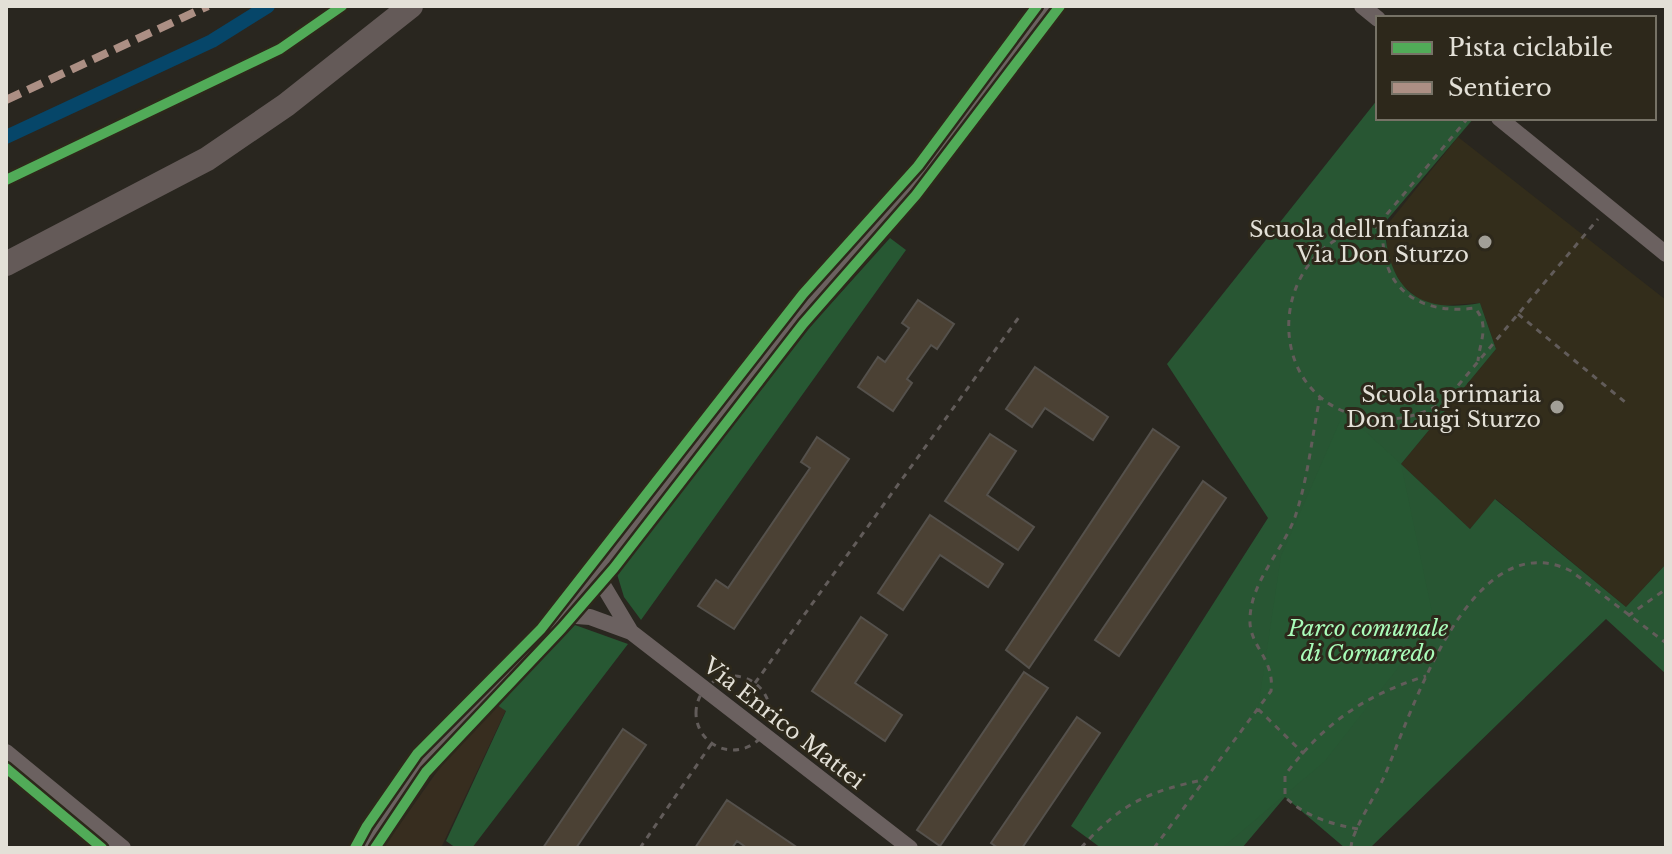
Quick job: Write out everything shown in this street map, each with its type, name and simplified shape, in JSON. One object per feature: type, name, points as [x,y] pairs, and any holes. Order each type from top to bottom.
[{"type":"main road","points":[[6,264],[165,183],[242,137],[411,6]]},
{"type":"street","points":[[366,848],[393,804],[450,732],[527,657],[597,575],[797,318],[910,190],[1049,6]]},
{"type":"street","points":[[1501,120],[1666,254]]},
{"type":"street","name":"Via Enrico Mattei","points":[[597,575],[631,632]]},
{"type":"street","name":"Via Enrico Mattei","points":[[563,615],[590,617],[631,632],[910,848]]},
{"type":"street","points":[[6,752],[123,848]]},
{"type":"path","points":[[1466,120],[1387,214],[1381,227],[1389,272],[1406,293],[1431,308],[1475,308],[1478,311],[1485,325],[1478,362]]},
{"type":"path","points":[[1381,227],[1355,230],[1323,247],[1299,278],[1290,310],[1290,344],[1299,368],[1321,396],[1361,419],[1403,419],[1427,413],[1445,401],[1608,207]]},
{"type":"path","points":[[1518,314],[1625,402]]},
{"type":"path","points":[[755,683],[1019,317]]},
{"type":"path","points":[[1154,848],[1271,691],[1273,673],[1258,649],[1249,616],[1264,575],[1294,517],[1321,396]]},
{"type":"path","points":[[1351,848],[1427,676],[1478,591],[1494,575],[1513,565],[1553,562],[1571,571],[1666,643]]},
{"type":"path","points":[[1628,616],[1666,589]]},
{"type":"path","points":[[1358,829],[1318,819],[1285,797],[1285,775],[1344,713],[1383,689],[1427,676]]},
{"type":"path","points":[[1258,709],[1304,754]]},
{"type":"path","points":[[640,848],[712,743]]},
{"type":"path","points":[[1081,848],[1101,825],[1133,801],[1170,787],[1207,779]]},
{"type":"shaded area","name":"Scuola primaria Don Luigi Sturzo","points":[[1458,137],[1666,300],[1666,564],[1626,607],[1496,499],[1470,529],[1401,464],[1496,349],[1480,303],[1435,306],[1419,299],[1403,286],[1387,260],[1387,225]]},
{"type":"shaded area","points":[[497,705],[506,710],[441,848],[383,848],[458,742]]},
{"type":"green space","name":"Parco comunale di Cornaredo","points":[[1376,102],[1376,120],[1472,120],[1381,227],[1385,231],[1394,270],[1412,294],[1441,305],[1480,303],[1496,349],[1401,464],[1470,529],[1495,499],[1626,607],[1666,564],[1666,674],[1606,619],[1370,848],[1345,848],[1285,797],[1242,848],[1101,848],[1071,826],[1268,518],[1167,364]]},
{"type":"green space","points":[[890,238],[906,250],[641,620],[624,597],[617,574],[810,327]]},
{"type":"green space","points":[[1344,412],[1401,464],[1434,622],[1324,762],[1222,848],[1152,848],[1258,709],[1281,556]]},
{"type":"green space","points":[[575,625],[628,644],[472,848],[456,848],[446,841],[506,711],[497,705]]},
{"type":"building","points":[[918,300],[954,324],[937,349],[931,345],[907,379],[912,383],[893,411],[858,387],[878,357],[885,362],[909,328],[902,323]]},
{"type":"building","points":[[1035,367],[1108,417],[1093,440],[1045,408],[1032,427],[1006,409]]},
{"type":"building","points":[[1153,429],[1179,447],[1029,668],[1006,650]]},
{"type":"building","points":[[990,434],[1016,451],[987,495],[1034,527],[1018,550],[945,501]]},
{"type":"building","points":[[817,437],[849,459],[734,629],[698,606],[716,580],[728,588],[810,468],[801,462]]},
{"type":"building","points":[[1203,481],[1226,498],[1119,656],[1095,640]]},
{"type":"building","points":[[930,515],[1003,564],[988,587],[940,555],[903,610],[878,593]]},
{"type":"building","points":[[861,617],[887,635],[855,683],[902,715],[885,741],[812,691]]},
{"type":"building","points":[[1024,672],[1048,688],[940,846],[917,830]]},
{"type":"building","points":[[1077,717],[1100,733],[1022,848],[998,848],[991,843]]},
{"type":"building","points":[[623,729],[646,745],[576,848],[543,848]]},
{"type":"building","points":[[727,800],[798,848],[747,848],[737,841],[732,848],[695,848]]},
{"type":"waterway","points":[[6,137],[212,41],[268,6]]},
{"type":"marked path","points":[[6,100],[208,6]]},
{"type":"cycle path","points":[[6,180],[280,49],[342,6]]},
{"type":"cycle path","points":[[355,848],[417,754],[541,629],[803,294],[918,166],[1037,6]]},
{"type":"cycle path","points":[[375,848],[426,772],[562,628],[614,568],[803,324],[916,195],[1060,6]]},
{"type":"cycle path","points":[[6,768],[102,848]]},
{"type":"place","name":"Scuola dell'Infanzia Via Don Sturzo","points":[[1485,242]]},
{"type":"place","name":"Scuola primaria Don Luigi Sturzo","points":[[1557,407]]}]
